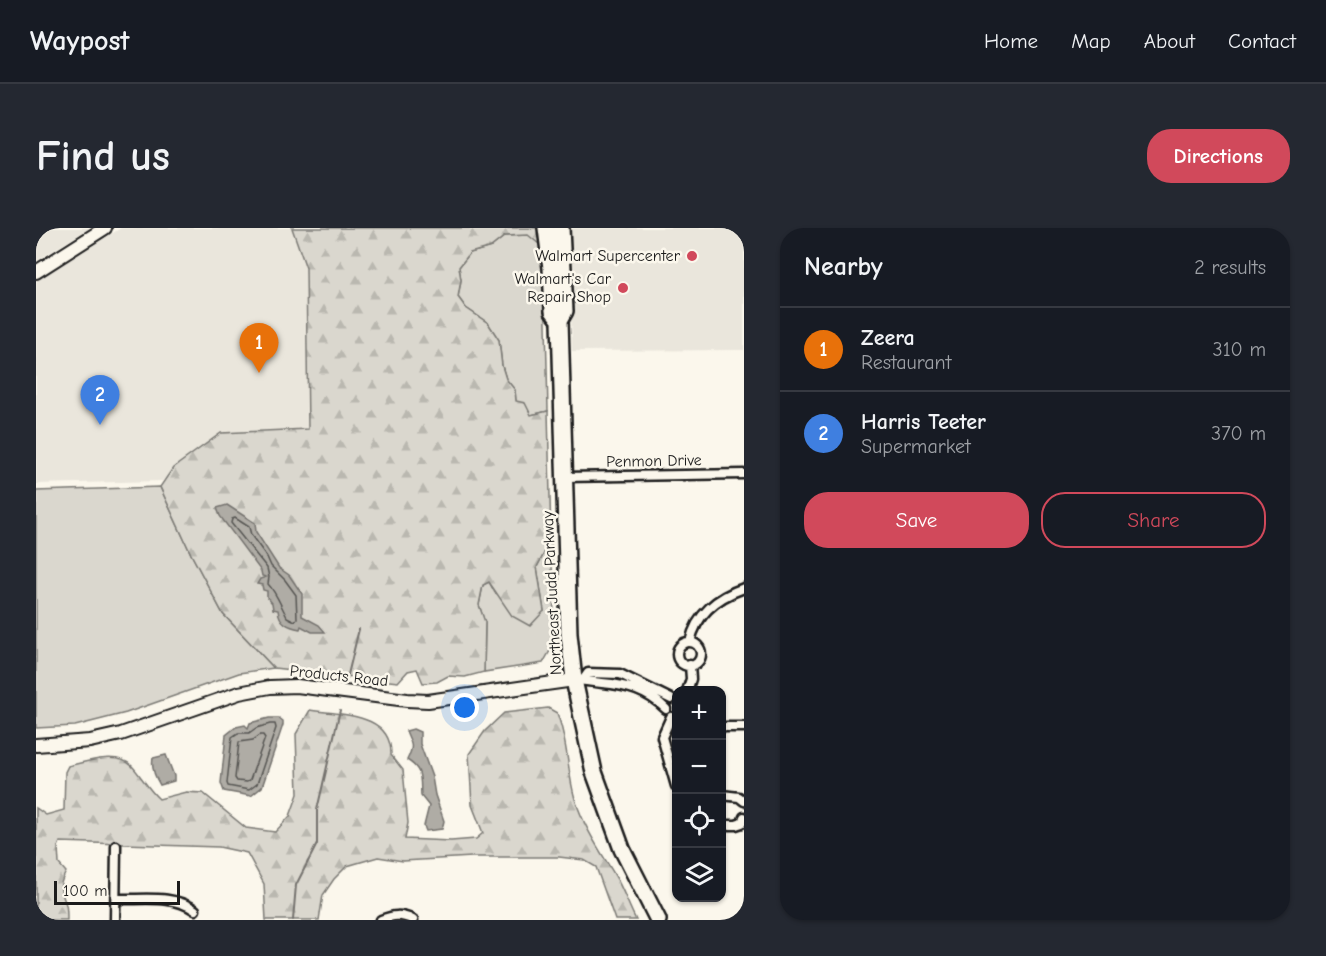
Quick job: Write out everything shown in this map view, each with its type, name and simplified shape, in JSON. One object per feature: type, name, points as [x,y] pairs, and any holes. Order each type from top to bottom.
[{"type":"highway","name":"Northeast Judd Parkway","points":[[546,228],[553,311],[560,320]]},
{"type":"highway","name":"Northeast Judd Parkway","points":[[561,228],[565,310],[560,320],[568,622],[594,772],[622,849],[658,920]]},
{"type":"street","points":[[36,272],[105,228]]},
{"type":"street","name":"Penmon Drive","points":[[565,477],[744,474]]},
{"type":"street","points":[[690,642],[694,629],[712,605],[722,597],[744,588]]},
{"type":"street","points":[[690,642],[696,645],[700,654],[698,661],[690,665],[682,663],[677,653],[680,646],[690,642]]},
{"type":"street","points":[[688,686],[691,679],[690,665]]},
{"type":"street","points":[[578,680],[588,673],[620,674],[672,697]]},
{"type":"street","points":[[578,680],[628,686],[649,696],[672,716]]},
{"type":"street","name":"Products Road","points":[[36,745],[90,741],[121,734],[239,693],[270,687],[297,686],[428,701],[578,680]]},
{"type":"street","points":[[666,709],[667,703],[672,699]]},
{"type":"street","points":[[672,721],[662,737],[672,772]]},
{"type":"street","points":[[726,727],[744,728]]},
{"type":"street","points":[[726,795],[739,797],[744,801]]},
{"type":"street","points":[[726,825],[742,823],[744,817]]},
{"type":"street","points":[[115,920],[116,846]]},
{"type":"street","points":[[116,899],[180,901],[195,910]]},
{"type":"street","points":[[381,920],[400,915],[413,920]]},
{"type":"shaded area","points":[[36,228],[89,228],[36,261]]},
{"type":"shaded area","points":[[121,228],[292,228],[306,268],[308,429],[221,433],[162,481],[36,484],[36,281]]},
{"type":"shaded area","points":[[567,228],[744,228],[744,350],[572,351],[570,247]]},
{"type":"green space","points":[[292,228],[542,228],[544,238],[539,244],[528,235],[505,236],[491,247],[470,253],[459,267],[461,280],[458,297],[466,308],[488,323],[499,340],[502,366],[506,379],[515,390],[516,401],[525,403],[531,415],[548,411],[551,540],[537,567],[544,611],[530,626],[512,616],[489,582],[483,585],[479,605],[485,622],[484,672],[465,677],[448,676],[437,682],[423,683],[417,669],[408,671],[398,682],[274,668],[223,614],[191,554],[160,487],[173,468],[221,433],[308,429],[306,268]]},
{"type":"green space","points":[[528,235],[544,238],[548,411],[531,415],[516,402],[515,390],[506,379],[499,340],[488,323],[466,308],[458,297],[461,280],[459,267],[470,253],[491,247],[505,236]]},
{"type":"green space","points":[[160,487],[191,554],[223,614],[274,668],[239,673],[126,713],[75,726],[36,728],[36,491]]},
{"type":"green space","points":[[551,540],[555,642],[543,663],[484,672],[485,623],[479,605],[483,585],[489,582],[495,593],[544,611],[537,567]]},
{"type":"green space","points":[[548,708],[557,713],[561,724],[572,788],[583,819],[620,885],[636,920],[615,920],[596,867],[584,860],[559,857],[472,857],[403,861],[378,857],[347,866],[334,879],[323,895],[319,920],[266,920],[264,884],[247,853],[219,847],[60,842],[59,864],[66,872],[61,888],[67,920],[36,920],[36,808],[46,815],[64,810],[65,772],[68,766],[92,760],[118,759],[132,766],[159,799],[186,792],[203,793],[246,828],[275,832],[290,816],[298,794],[296,734],[310,710],[350,715],[374,724],[383,731],[389,741],[391,755],[403,770],[408,823],[405,839],[451,841],[476,839],[483,833],[472,805],[469,754],[485,731],[504,713]]},
{"type":"water","points":[[227,505],[255,523],[256,532],[279,568],[289,575],[302,594],[302,616],[319,625],[325,632],[312,632],[301,626],[300,629],[288,626],[282,621],[278,610],[273,609],[267,597],[267,591],[263,590],[262,585],[257,584],[260,579],[266,577],[262,576],[261,571],[220,516],[217,508]]},
{"type":"water","points":[[279,718],[283,721],[283,725],[262,787],[251,796],[224,791],[221,783],[226,735],[236,727],[245,725],[248,728],[250,723]]},
{"type":"water","points":[[413,729],[420,732],[420,744],[444,821],[442,829],[426,831],[424,826],[429,806],[421,796],[418,771],[407,760],[411,746],[406,731]]},
{"type":"water","points":[[166,755],[174,781],[160,785],[154,772],[153,758]]},
{"type":"waterway","points":[[347,679],[359,629]]},
{"type":"waterway","points":[[293,920],[296,885],[317,844],[317,810],[340,710]]},
{"type":"place","name":"Walmart Supercenter","points":[[692,256]]},
{"type":"place","name":"Walmart's Car Repair Shop","points":[[623,288]]},
{"type":"place","name":"Zeera","points":[[259,373]]},
{"type":"place","name":"Harris Teeter","points":[[100,425]]}]
